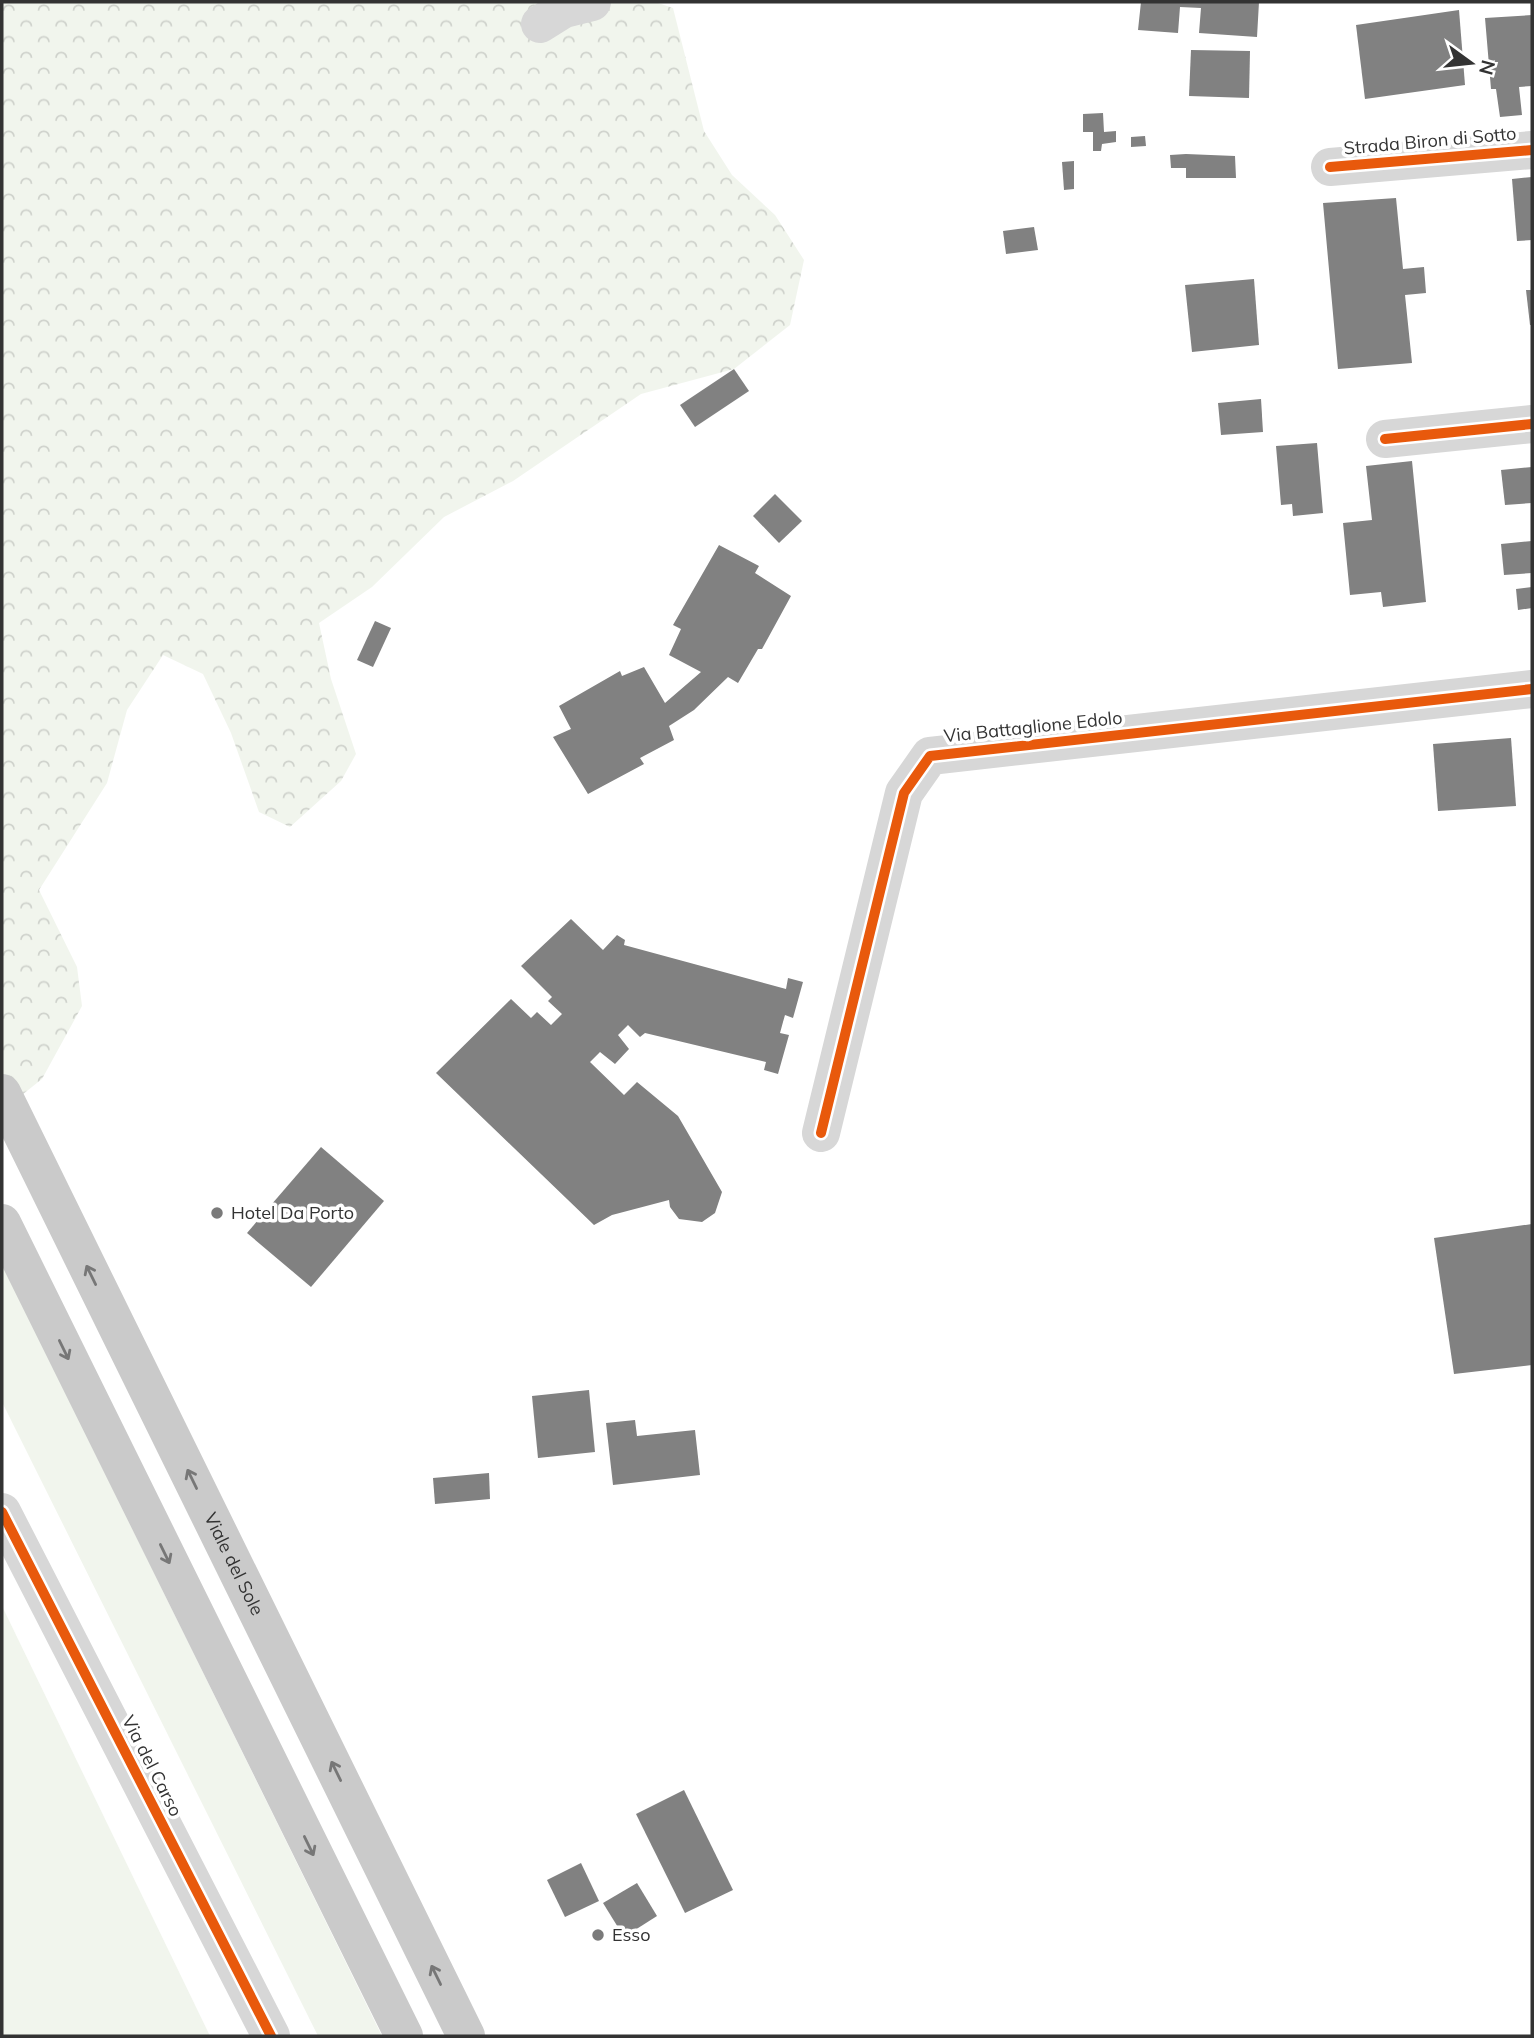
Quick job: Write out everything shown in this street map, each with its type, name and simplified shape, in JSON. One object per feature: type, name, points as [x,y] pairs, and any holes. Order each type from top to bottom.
[{"type":"main road","name":"Viale del Sole","points":[[2,1093],[466,2036]]},
{"type":"main road","points":[[2,1223],[404,2036]]},
{"type":"street","points":[[540,24],[564,9],[592,2]]},
{"type":"street","name":"Strada Biron di Sotto","points":[[1330,167],[1532,150]]},
{"type":"street","points":[[1385,439],[1532,425]]},
{"type":"street","name":"Via Battaglione Edolo","points":[[821,1133],[904,793],[930,756],[1532,689]]},
{"type":"street","name":"Via del Carso","points":[[2,1512],[271,2036]]},
{"type":"green space","points":[[2,2],[655,2],[673,8],[704,131],[732,175],[775,215],[804,260],[790,325],[734,369],[641,394],[513,481],[444,517],[372,587],[319,623],[331,679],[356,754],[341,781],[290,827],[259,812],[231,733],[203,674],[163,655],[127,710],[107,783],[39,890],[77,967],[82,1006],[42,1079],[8,1106],[2,1093]]},
{"type":"green space","points":[[2,1264],[382,2036],[318,2036],[2,1402]]},
{"type":"green space","points":[[2,1606],[210,2036],[2,2036]]},
{"type":"building","points":[[1141,2],[1259,2],[1257,37],[1199,33],[1201,8],[1180,7],[1178,33],[1138,30]]},
{"type":"building","points":[[1459,10],[1465,85],[1365,99],[1356,25]]},
{"type":"building","points":[[1532,15],[1532,86],[1519,87],[1522,115],[1500,117],[1496,89],[1491,89],[1485,18]]},
{"type":"building","points":[[1191,50],[1250,51],[1249,98],[1189,96]]},
{"type":"building","points":[[1103,113],[1104,132],[1116,131],[1116,142],[1102,144],[1101,151],[1093,151],[1093,132],[1083,132],[1083,114]]},
{"type":"building","points":[[1145,136],[1146,146],[1131,147],[1131,137]]},
{"type":"building","points":[[1170,155],[1235,156],[1236,178],[1186,178],[1186,168],[1171,168]]},
{"type":"building","points":[[1074,161],[1074,189],[1064,190],[1062,162]]},
{"type":"building","points":[[1532,177],[1532,240],[1517,241],[1512,179]]},
{"type":"building","points":[[1396,198],[1403,269],[1424,267],[1426,293],[1405,295],[1412,363],[1338,369],[1323,203]]},
{"type":"building","points":[[1034,227],[1038,250],[1006,254],[1003,231]]},
{"type":"building","points":[[1254,279],[1259,345],[1192,352],[1185,285]]},
{"type":"building","points":[[1526,290],[1532,290],[1532,325],[1530,325]]},
{"type":"building","points":[[734,369],[749,391],[695,427],[680,405]]},
{"type":"building","points":[[1261,399],[1263,432],[1221,435],[1218,403]]},
{"type":"building","points":[[1317,443],[1323,513],[1293,516],[1292,504],[1281,505],[1276,446]]},
{"type":"building","points":[[1412,461],[1426,602],[1383,607],[1381,592],[1350,595],[1343,523],[1372,520],[1366,466]]},
{"type":"building","points":[[1532,467],[1532,503],[1505,505],[1501,470]]},
{"type":"building","points":[[775,494],[802,521],[779,543],[753,516]]},
{"type":"building","points":[[1532,541],[1532,573],[1504,575],[1501,544]]},
{"type":"building","points":[[719,545],[759,566],[755,573],[791,596],[762,649],[758,649],[738,683],[728,677],[694,710],[669,726],[674,740],[640,758],[644,764],[588,794],[553,737],[571,729],[559,706],[620,671],[622,676],[644,667],[665,703],[701,672],[669,655],[681,629],[673,625]]},
{"type":"building","points":[[1532,587],[1532,608],[1518,610],[1516,589]]},
{"type":"building","points":[[375,621],[391,628],[373,667],[357,660]]},
{"type":"building","points":[[1511,738],[1516,806],[1438,811],[1433,744]]},
{"type":"building","points":[[571,919],[603,950],[617,935],[625,940],[624,945],[786,989],[788,978],[803,982],[793,1018],[785,1015],[780,1033],[789,1035],[778,1074],[764,1070],[766,1062],[645,1033],[640,1037],[628,1025],[618,1035],[629,1049],[615,1064],[600,1052],[590,1062],[624,1095],[637,1082],[678,1116],[722,1192],[715,1213],[702,1222],[679,1219],[670,1207],[669,1200],[612,1215],[594,1225],[436,1073],[511,999],[531,1018],[537,1012],[551,1025],[562,1014],[548,1001],[552,997],[521,966]]},
{"type":"building","points":[[321,1147],[384,1201],[311,1287],[247,1233]]},
{"type":"building","points":[[1532,1224],[1532,1365],[1454,1374],[1434,1238]]},
{"type":"building","points":[[589,1390],[595,1452],[538,1458],[532,1396]]},
{"type":"building","points":[[635,1420],[637,1436],[695,1430],[700,1475],[613,1485],[606,1423]]},
{"type":"building","points":[[489,1473],[490,1499],[435,1504],[433,1478]]},
{"type":"building","points":[[684,1790],[733,1890],[685,1913],[636,1814]]},
{"type":"building","points":[[581,1863],[599,1901],[565,1917],[547,1880]]},
{"type":"building","points":[[637,1883],[657,1916],[624,1937],[603,1903]]},
{"type":"cycle path","points":[[1330,167],[1532,150]]},
{"type":"cycle path","points":[[1385,439],[1532,424]]},
{"type":"cycle path","points":[[821,1133],[904,793],[930,756],[1532,689]]},
{"type":"cycle path","points":[[2,1512],[271,2036]]},
{"type":"place","name":"Hotel Da Porto","points":[[217,1213]]},
{"type":"place","name":"Esso","points":[[598,1935]]}]
